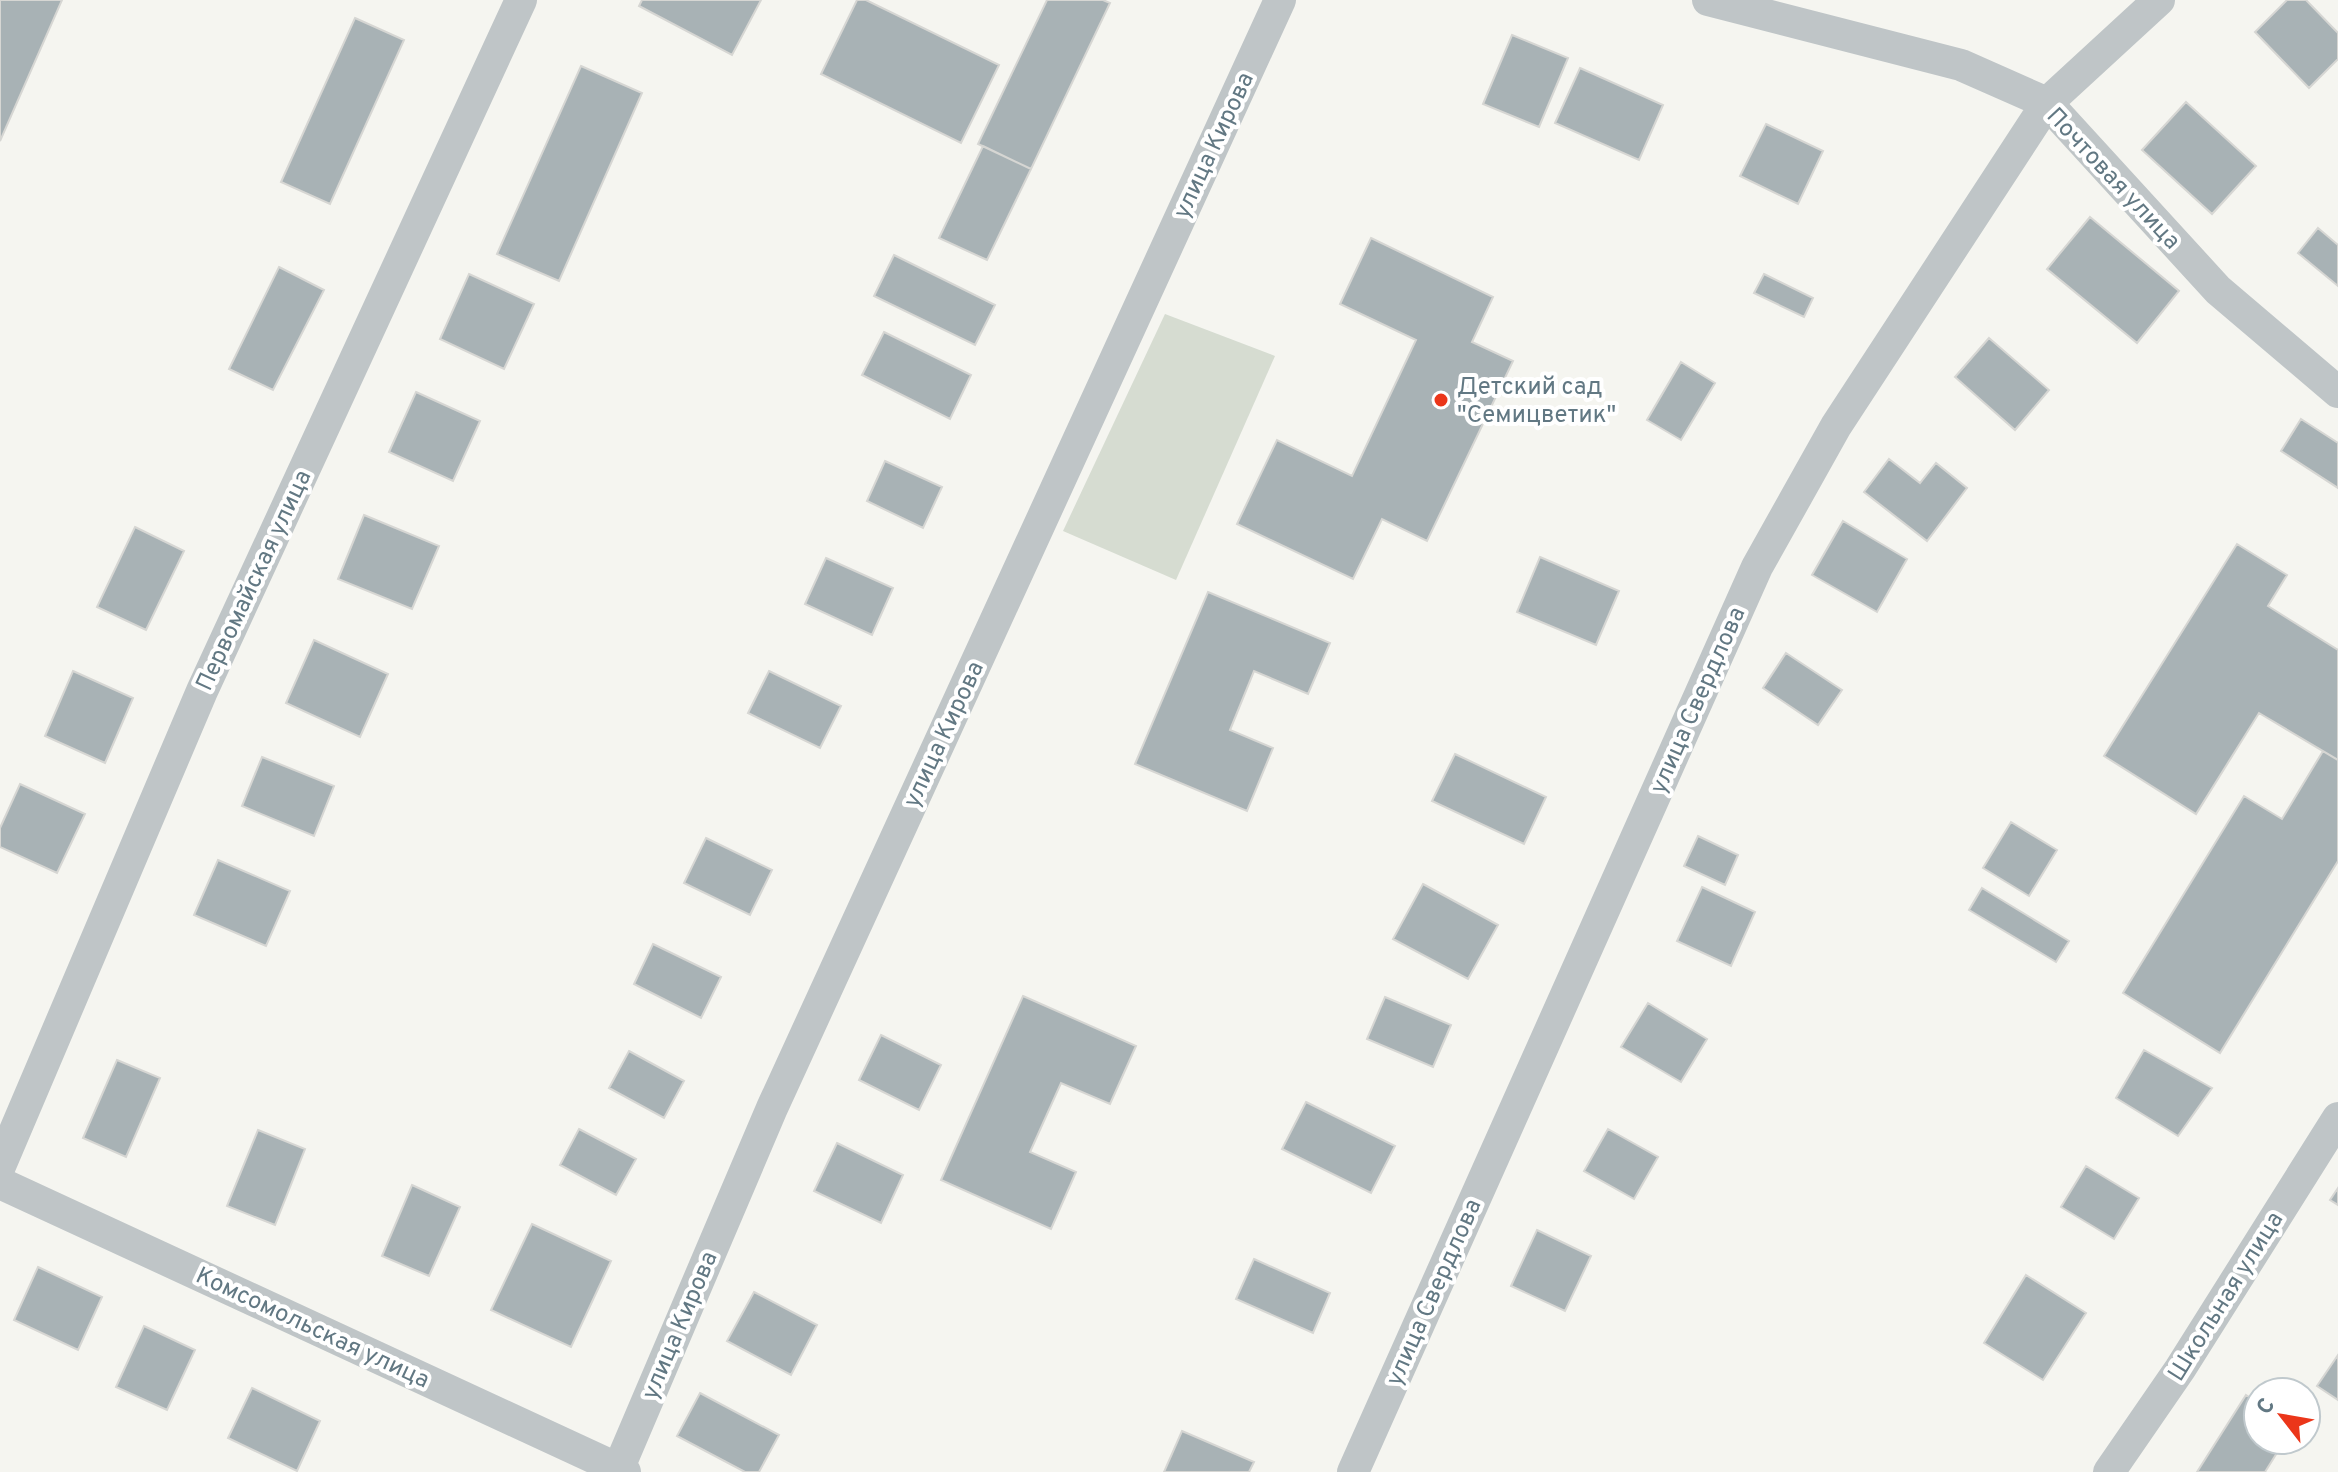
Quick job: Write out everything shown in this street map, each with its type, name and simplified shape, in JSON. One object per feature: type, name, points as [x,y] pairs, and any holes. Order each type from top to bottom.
[{"type":"street","name":"Первомайская улица","points":[[0,1166],[202,691],[521,0]]},
{"type":"street","name":"улица Кирова","points":[[620,1471],[772,1108],[1280,0]]},
{"type":"street","name":"Почтовая улица","points":[[1708,0],[1961,65],[2047,103],[2218,290],[2338,392]]},
{"type":"street","name":"улица Свердлова","points":[[1353,1472],[1757,567],[1836,426],[2047,103],[2159,0]]},
{"type":"street","name":"Школьная улица","points":[[2109,1472],[2180,1369],[2338,1118]]},
{"type":"street","name":"Комсомольская улица","points":[[0,1183],[620,1471]]},
{"type":"shaded area","points":[[1165,314],[1275,356],[1176,580],[1063,531]]},
{"type":"building","points":[[0,0],[62,0],[0,141]]},
{"type":"building","points":[[642,0],[761,0],[732,55],[639,6]]},
{"type":"building","points":[[857,0],[866,0],[999,65],[961,143],[821,74]]},
{"type":"building","points":[[1047,0],[1103,0],[1110,3],[1031,169],[978,144]]},
{"type":"building","points":[[2287,0],[2306,0],[2338,33],[2338,59],[2309,88],[2255,32]]},
{"type":"building","points":[[355,18],[404,40],[330,204],[281,182]]},
{"type":"building","points":[[1512,35],[1568,58],[1539,127],[1483,104]]},
{"type":"building","points":[[581,66],[642,93],[559,281],[497,254]]},
{"type":"building","points":[[1580,68],[1663,105],[1639,160],[1555,123]]},
{"type":"building","points":[[2186,102],[2256,166],[2212,214],[2142,150]]},
{"type":"building","points":[[1766,124],[1823,151],[1798,204],[1740,176]]},
{"type":"building","points":[[983,146],[1031,169],[987,260],[939,238]]},
{"type":"building","points":[[2090,217],[2179,291],[2137,343],[2047,269]]},
{"type":"building","points":[[2318,228],[2338,245],[2338,286],[2298,253]]},
{"type":"building","name":"Детский сад \"Семицветик\"","points":[[1371,238],[1493,297],[1472,342],[1513,361],[1427,541],[1382,519],[1353,579],[1237,524],[1277,440],[1352,476],[1416,340],[1340,304]]},
{"type":"building","points":[[894,255],[995,305],[975,345],[874,296]]},
{"type":"building","points":[[279,267],[324,290],[273,390],[229,369]]},
{"type":"building","points":[[469,274],[534,304],[504,369],[440,339]]},
{"type":"building","points":[[1764,274],[1813,298],[1804,317],[1754,293]]},
{"type":"building","points":[[884,332],[971,375],[950,419],[862,375]]},
{"type":"building","points":[[1989,338],[2049,390],[2015,430],[1955,377]]},
{"type":"building","points":[[1681,362],[1715,383],[1681,440],[1647,420]]},
{"type":"building","points":[[416,392],[480,421],[453,481],[389,452]]},
{"type":"building","points":[[2301,419],[2338,443],[2338,488],[2281,451]]},
{"type":"building","points":[[1889,459],[1920,483],[1936,463],[1967,488],[1927,541],[1864,492]]},
{"type":"building","points":[[885,461],[942,487],[923,528],[867,501]]},
{"type":"building","points":[[364,515],[439,546],[412,609],[338,579]]},
{"type":"building","points":[[1843,521],[1907,559],[1877,612],[1812,575]]},
{"type":"building","points":[[135,527],[184,551],[146,630],[97,607]]},
{"type":"building","points":[[2237,544],[2287,575],[2268,606],[2338,650],[2338,760],[2259,713],[2196,814],[2104,756]]},
{"type":"building","points":[[1540,557],[1619,591],[1596,645],[1517,612]]},
{"type":"building","points":[[826,558],[893,588],[872,635],[805,604]]},
{"type":"building","points":[[1208,592],[1330,643],[1308,694],[1254,671],[1230,730],[1273,748],[1247,811],[1135,764]]},
{"type":"building","points":[[314,640],[388,674],[360,737],[286,703]]},
{"type":"building","points":[[1786,653],[1842,690],[1818,725],[1763,688]]},
{"type":"building","points":[[73,671],[133,698],[105,763],[45,736]]},
{"type":"building","points":[[769,671],[841,706],[820,748],[748,713]]},
{"type":"building","points":[[2323,751],[2338,760],[2338,861],[2220,1053],[2123,993],[2244,796],[2282,819]]},
{"type":"building","points":[[1455,754],[1546,797],[1524,844],[1432,801]]},
{"type":"building","points":[[262,757],[334,786],[314,836],[242,806]]},
{"type":"building","points":[[20,784],[85,814],[57,873],[0,847],[0,828]]},
{"type":"building","points":[[2011,822],[2057,850],[2029,896],[1983,868]]},
{"type":"building","points":[[1698,836],[1738,855],[1725,885],[1684,866]]},
{"type":"building","points":[[706,838],[772,870],[750,915],[684,883]]},
{"type":"building","points":[[218,860],[290,891],[266,946],[194,915]]},
{"type":"building","points":[[1423,884],[1498,925],[1468,979],[1393,939]]},
{"type":"building","points":[[1702,887],[1755,912],[1731,966],[1677,941]]},
{"type":"building","points":[[1982,888],[2069,941],[2056,962],[1969,910]]},
{"type":"building","points":[[653,944],[721,977],[701,1018],[634,984]]},
{"type":"building","points":[[1023,996],[1136,1046],[1110,1104],[1061,1083],[1030,1152],[1076,1172],[1051,1229],[941,1180]]},
{"type":"building","points":[[1385,997],[1451,1025],[1433,1067],[1367,1039]]},
{"type":"building","points":[[1648,1003],[1707,1039],[1681,1082],[1621,1047]]},
{"type":"building","points":[[881,1035],[941,1065],[919,1110],[859,1080]]},
{"type":"building","points":[[2144,1050],[2212,1088],[2178,1136],[2116,1098]]},
{"type":"building","points":[[629,1051],[684,1081],[664,1118],[609,1088]]},
{"type":"building","points":[[117,1060],[160,1078],[126,1157],[83,1138]]},
{"type":"building","points":[[1306,1102],[1395,1146],[1371,1193],[1282,1149]]},
{"type":"building","points":[[579,1129],[636,1159],[616,1195],[560,1165]]},
{"type":"building","points":[[1608,1129],[1658,1157],[1634,1199],[1584,1171]]},
{"type":"building","points":[[258,1130],[305,1149],[275,1225],[227,1206]]},
{"type":"building","points":[[837,1143],[903,1175],[881,1223],[814,1191]]},
{"type":"building","points":[[2086,1166],[2139,1198],[2114,1239],[2061,1207]]},
{"type":"building","points":[[412,1185],[460,1207],[429,1276],[382,1256]]},
{"type":"building","points":[[2338,1188],[2338,1205],[2330,1200]]},
{"type":"building","points":[[532,1224],[611,1261],[571,1347],[491,1310]]},
{"type":"building","points":[[1537,1230],[1591,1256],[1565,1311],[1511,1286]]},
{"type":"building","points":[[1254,1259],[1330,1293],[1313,1333],[1236,1299]]},
{"type":"building","points":[[38,1267],[102,1297],[78,1350],[14,1320]]},
{"type":"building","points":[[2026,1275],[2086,1313],[2043,1380],[1984,1343]]},
{"type":"building","points":[[754,1292],[817,1325],[791,1375],[727,1341]]},
{"type":"building","points":[[144,1326],[195,1350],[167,1410],[116,1387]]},
{"type":"building","points":[[2338,1355],[2338,1400],[2322,1389],[2322,1379]]},
{"type":"building","points":[[252,1388],[320,1421],[297,1471],[228,1438]]},
{"type":"building","points":[[700,1393],[779,1435],[759,1472],[745,1472],[677,1436]]},
{"type":"building","points":[[2242,1401],[2242,1456],[2275,1456],[2265,1472],[2197,1472]]},
{"type":"building","points":[[1182,1431],[1254,1462],[1249,1472],[1164,1472]]},
{"type":"place","name":"Детский сад \"Семицветик\"","points":[[1441,400]]}]
